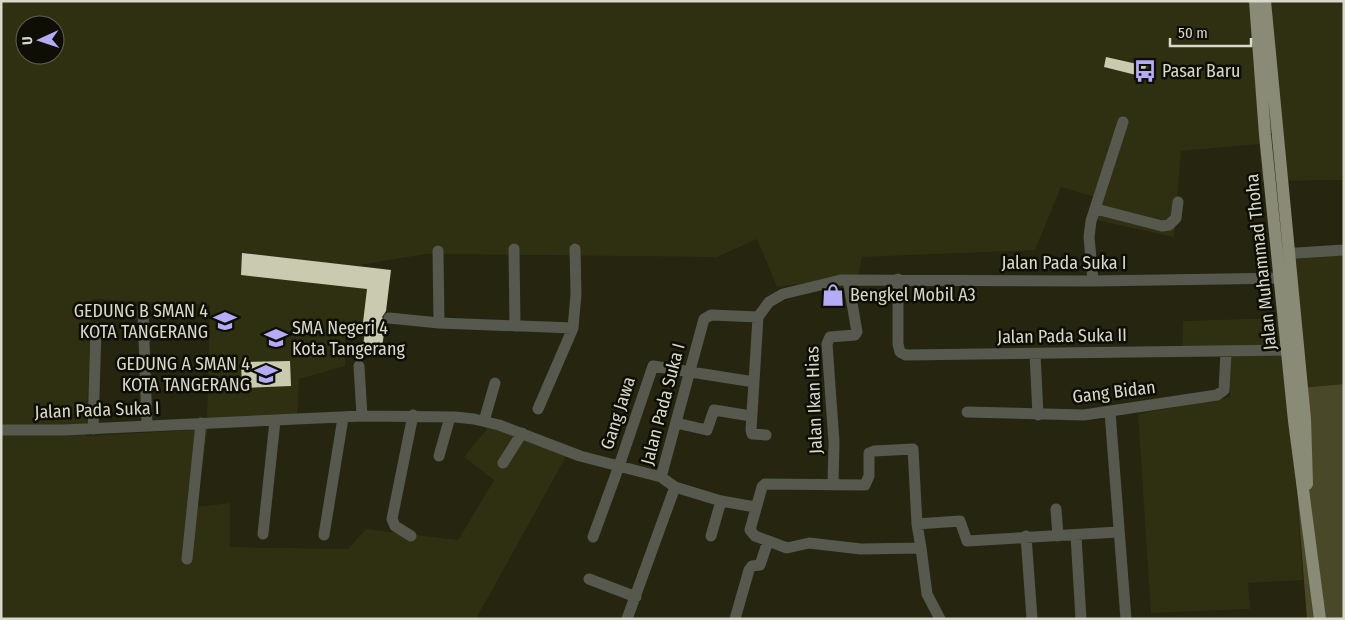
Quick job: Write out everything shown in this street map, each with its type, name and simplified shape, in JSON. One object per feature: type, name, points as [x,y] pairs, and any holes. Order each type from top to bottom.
[{"type":"main road","name":"Jalan Muhammad Thoha","points":[[1255,1],[1284,254],[1280,278],[1293,351]]},
{"type":"main road","name":"Jalan Muhammad Thoha","points":[[1265,1],[1284,254],[1293,351],[1308,467],[1307,518],[1320,619]]},
{"type":"street","points":[[1093,281],[1089,237],[1123,122]]},
{"type":"street","points":[[1096,209],[1162,226],[1169,225],[1176,218],[1178,202]]},
{"type":"street","points":[[514,249],[515,326]]},
{"type":"street","points":[[538,410],[573,328],[576,294],[575,250]]},
{"type":"street","points":[[1284,254],[1344,250]]},
{"type":"street","points":[[438,251],[439,322]]},
{"type":"street","name":"Jalan Pada Suka I","points":[[1,430],[147,426],[362,416],[413,415],[450,417],[484,421],[522,433],[580,456],[661,478],[704,319],[711,315],[758,317],[769,302],[783,294],[834,281],[848,280],[1093,281],[1280,278]]},
{"type":"street","name":"Jalan Pada Suka II","points":[[898,279],[898,344],[903,354],[1293,351]]},
{"type":"street","name":"Jalan Ikan Hias","points":[[834,485],[834,442],[827,344],[830,337],[855,335],[858,332],[848,280]]},
{"type":"street","points":[[143,311],[147,426]]},
{"type":"street","points":[[758,317],[751,433],[766,436]]},
{"type":"street","points":[[389,318],[573,328]]},
{"type":"street","points":[[93,428],[96,328]]},
{"type":"street","name":"Gang Bidan","points":[[967,412],[1064,416],[1110,412],[1222,393],[1224,390],[1226,352]]},
{"type":"street","points":[[1035,354],[1038,415]]},
{"type":"street","name":"Gang Jawa","points":[[593,537],[620,466],[653,366],[656,365],[689,373]]},
{"type":"street","points":[[359,366],[362,416]]},
{"type":"street","points":[[689,373],[754,382]]},
{"type":"street","points":[[484,421],[495,383]]},
{"type":"street","points":[[676,423],[707,430],[714,410],[752,416]]},
{"type":"street","points":[[1110,412],[1126,619]]},
{"type":"street","points":[[411,536],[395,526],[392,519],[413,415]]},
{"type":"street","points":[[439,456],[450,417]]},
{"type":"street","points":[[324,534],[342,418]]},
{"type":"street","points":[[263,534],[275,421]]},
{"type":"street","points":[[188,559],[201,423]]},
{"type":"street","points":[[503,463],[522,433]]},
{"type":"street","points":[[921,548],[861,549],[809,543],[786,548],[756,536],[750,530],[755,507],[762,487],[765,484],[865,485],[869,476],[869,453],[874,451],[913,449],[917,524],[921,548],[927,594],[940,619]]},
{"type":"street","points":[[661,478],[675,487],[721,501],[755,507]]},
{"type":"street","points":[[627,619],[675,487]]},
{"type":"street","points":[[711,536],[721,501]]},
{"type":"street","points":[[1056,509],[1058,536]]},
{"type":"street","points":[[917,524],[960,521],[967,541],[1118,532]]},
{"type":"street","points":[[1026,536],[1032,619]]},
{"type":"street","points":[[1076,536],[1080,619]]},
{"type":"street","points":[[735,619],[749,570],[752,566],[760,565],[768,541]]},
{"type":"street","points":[[589,579],[636,597]]},
{"type":"shaded area","points":[[1,1],[1344,1],[1344,180],[1262,181],[1259,144],[1181,151],[1174,237],[1091,219],[1098,198],[1061,187],[1035,250],[862,257],[858,276],[777,287],[757,239],[717,257],[426,254],[360,265],[391,270],[382,349],[363,346],[362,331],[345,325],[345,366],[299,379],[297,416],[207,419],[210,305],[92,299],[86,436],[208,429],[196,507],[230,503],[230,547],[348,549],[366,529],[458,540],[494,480],[464,457],[491,424],[568,453],[476,619],[1,619]]},
{"type":"shaded area","points":[[1344,249],[1344,384],[1289,389],[1303,580],[1248,583],[1250,609],[1151,613],[1138,414],[1230,397],[1229,357],[1182,357],[1183,321],[1278,318],[1271,256]]},
{"type":"shaded area","points":[[1344,384],[1344,619],[1307,619],[1289,389]]},
{"type":"building","points":[[1106,57],[1146,66],[1144,77],[1104,67]]},
{"type":"building","points":[[242,253],[391,270],[386,311],[382,317],[385,324],[382,349],[363,346],[365,332],[362,331],[367,289],[241,275]]},
{"type":"building","name":"GEDUNG A SMAN 4 KOTA TANGERANG","points":[[290,361],[291,386],[242,388],[241,362]]},
{"type":"place","name":"Pasar Baru","points":[[1145,71]]},
{"type":"place","name":"Bengkel Mobil A3","points":[[833,295]]},
{"type":"place","name":"GEDUNG B SMAN 4 KOTA TANGERANG","points":[[225,321]]},
{"type":"place","name":"SMA Negeri 4 Kota Tangerang","points":[[276,338]]},
{"type":"place","name":"GEDUNG A SMAN 4 KOTA TANGERANG","points":[[266,374]]}]
